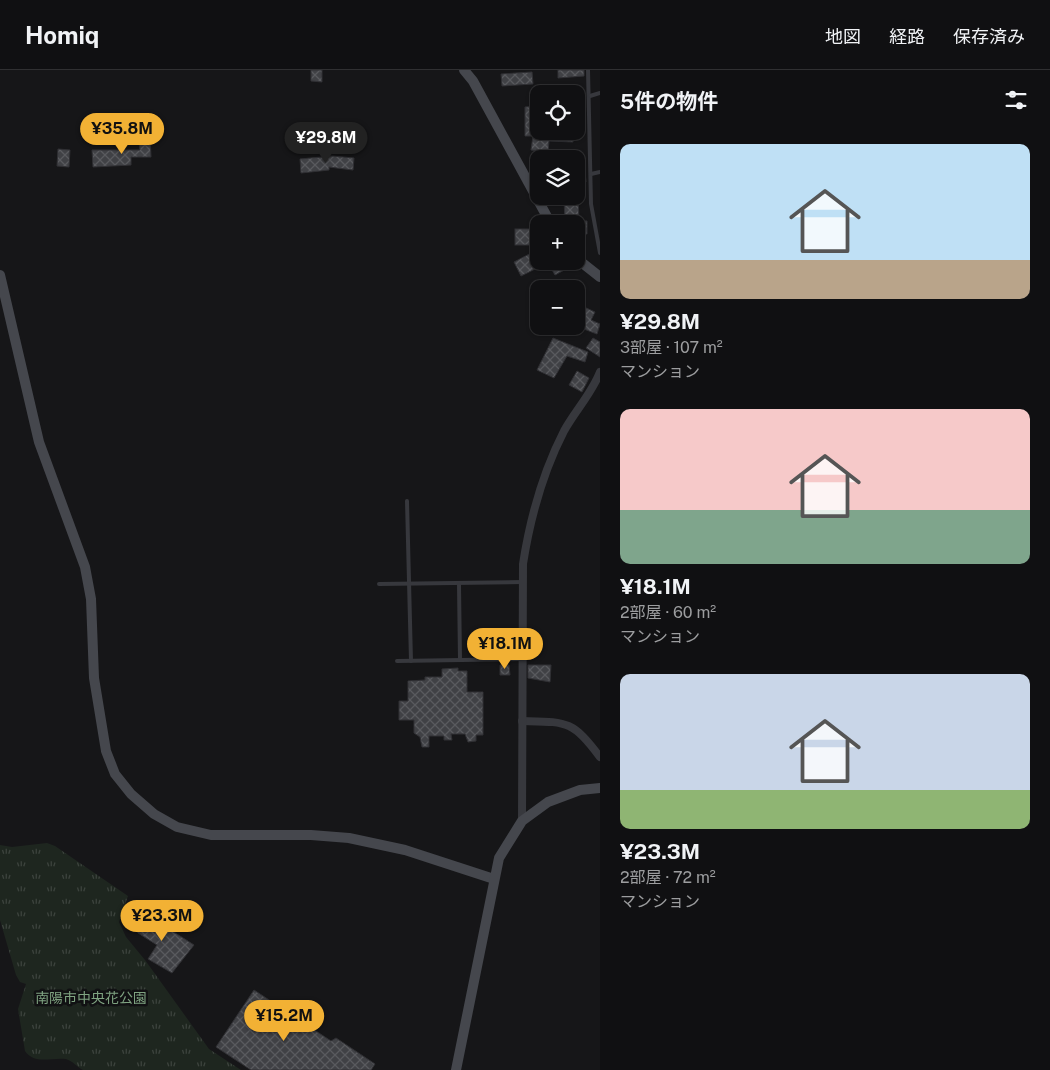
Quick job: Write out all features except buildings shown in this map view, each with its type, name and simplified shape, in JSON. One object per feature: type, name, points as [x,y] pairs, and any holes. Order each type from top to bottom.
[{"type":"street","points":[[464,70],[473,81],[546,215]]},
{"type":"street","points":[[585,265],[600,277]]},
{"type":"street","points":[[0,275],[39,442],[85,567],[91,599],[94,678],[106,751],[115,774],[131,794],[154,814],[177,827],[211,835],[311,835],[350,838],[405,850],[494,879]]},
{"type":"street","points":[[522,821],[523,564],[529,529],[542,486],[563,433],[600,372]]},
{"type":"street","points":[[522,720],[558,722],[571,727],[583,734],[600,757]]},
{"type":"street","points":[[456,1070],[499,858],[522,821],[548,802],[580,790],[600,788]]},
{"type":"lane","points":[[588,70],[591,204],[600,253]]},
{"type":"lane","points":[[590,96],[600,93]]},
{"type":"lane","points":[[591,174],[600,172]]},
{"type":"lane","points":[[407,501],[411,661]]},
{"type":"lane","points":[[379,584],[523,582]]},
{"type":"lane","points":[[459,584],[460,660]]},
{"type":"lane","points":[[397,661],[522,659]]},
{"type":"green space","name":"南陽市中央花公園","points":[[47,843],[55,846],[128,896],[119,922],[126,937],[145,960],[209,1049],[241,1070],[83,1070],[66,1059],[38,1059],[25,1051],[18,1009],[26,984],[20,982],[16,975],[0,920],[0,845],[12,847]]}]
